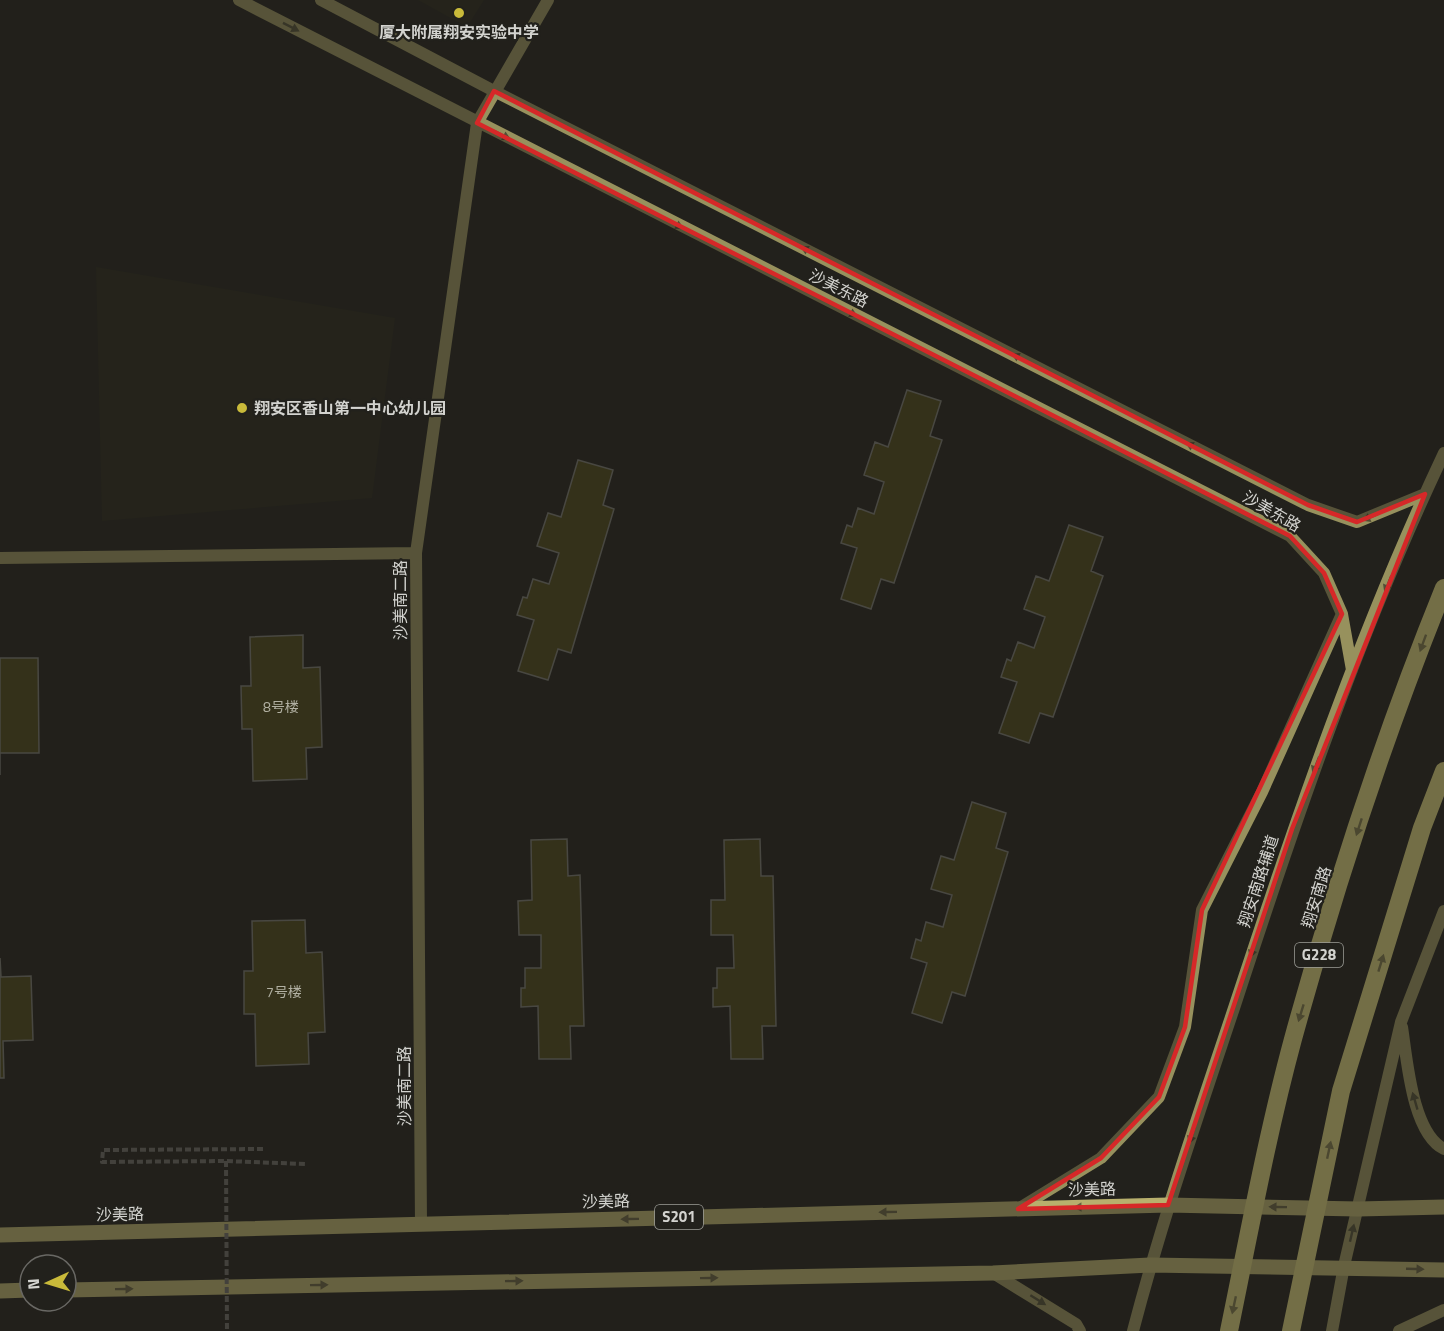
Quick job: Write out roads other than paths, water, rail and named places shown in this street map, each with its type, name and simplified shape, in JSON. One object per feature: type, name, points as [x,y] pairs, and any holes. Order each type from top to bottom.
[{"type":"highway","name":"翔安南路","points":[[1229,1331],[1268,1144],[1293,1039],[1382,754],[1444,588]]},
{"type":"highway","points":[[1291,1331],[1341,1091],[1422,828],[1444,771]]},
{"type":"main road","name":"沙美路","points":[[0,1235],[1168,1205],[1358,1209],[1444,1207]]},
{"type":"main road","points":[[78,1290],[993,1273],[1150,1265],[1344,1266],[1444,1270]]},
{"type":"main road","points":[[0,1291],[18,1290]]},
{"type":"street","name":"沙美东路","points":[[239,0],[1290,536],[1324,573],[1342,614],[1352,670]]},
{"type":"street","name":"沙美东路","points":[[321,0],[494,91],[1308,505],[1357,522],[1425,494]]},
{"type":"street","name":"沙美南二路","points":[[421,1224],[416,553],[477,123],[548,0]]},
{"type":"street","name":"翔安南路辅道","points":[[1133,1331],[1168,1205],[1292,828],[1352,670],[1444,453]]},
{"type":"street","points":[[0,558],[416,553]]},
{"type":"street","points":[[1018,1209],[1101,1158],[1159,1097],[1185,1027],[1202,910],[1262,792],[1342,614]]},
{"type":"street","points":[[1332,1331],[1344,1266],[1401,1022],[1444,911]]},
{"type":"street","points":[[1401,1022],[1415,1104],[1435,1145],[1444,1149]]},
{"type":"street","points":[[993,1273],[1076,1324],[1080,1331]]},
{"type":"street","points":[[1399,1331],[1444,1310]]},
{"type":"place","name":"厦大附属翔安实验中学","points":[[459,13]]},
{"type":"place","name":"翔安区香山第一中心幼儿园","points":[[242,408]]}]
